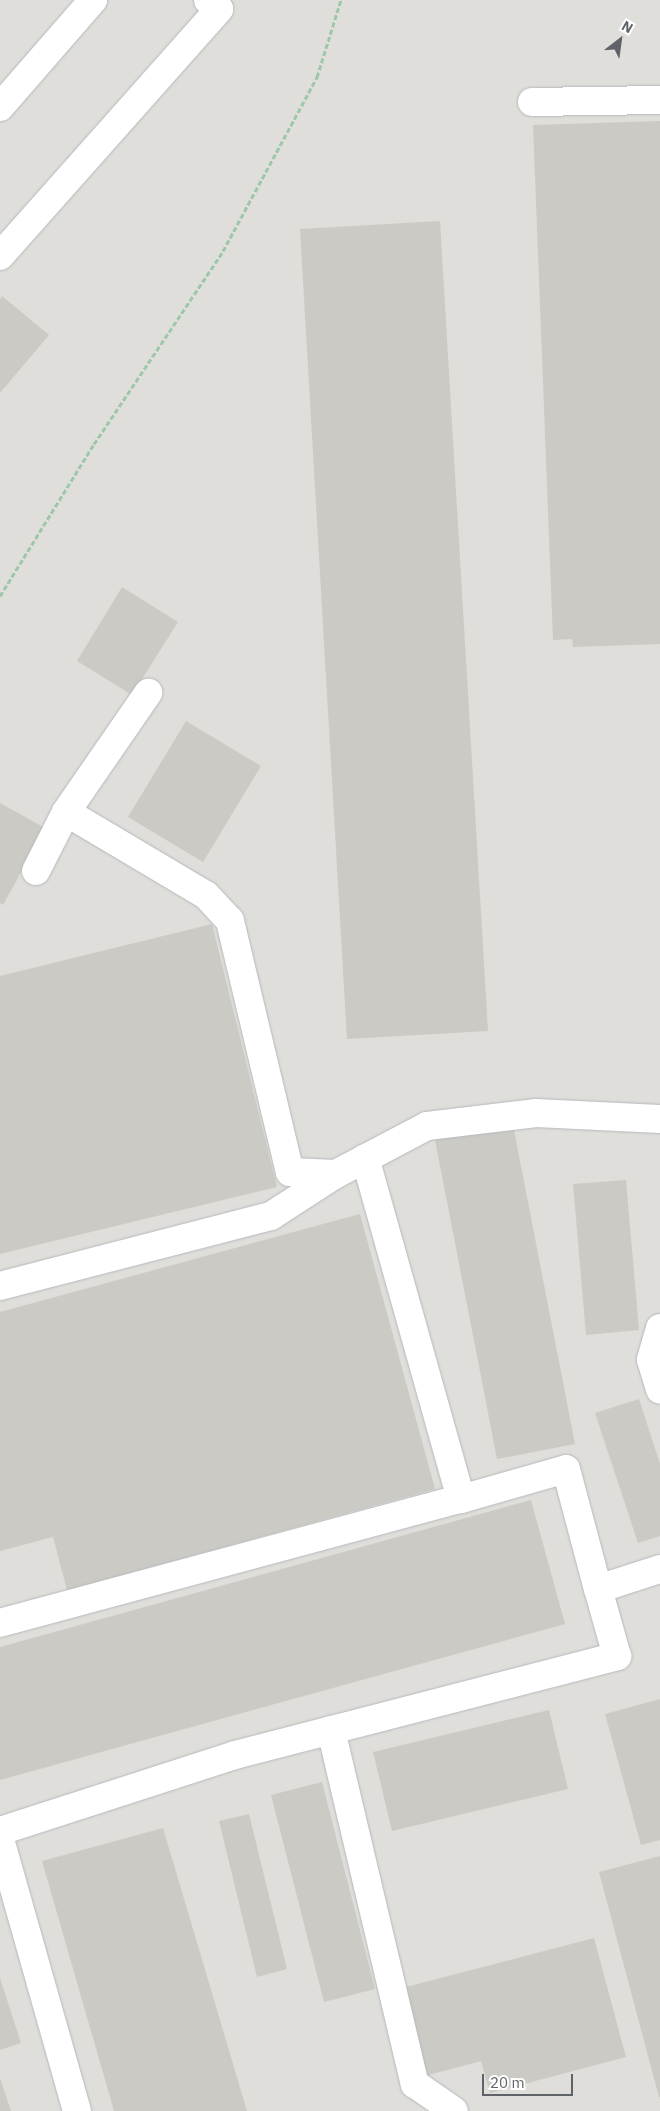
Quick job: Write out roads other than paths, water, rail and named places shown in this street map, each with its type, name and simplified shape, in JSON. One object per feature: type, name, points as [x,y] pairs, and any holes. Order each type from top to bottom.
[{"type":"lane","points":[[0,108],[92,0]]},
{"type":"lane","points":[[0,256],[219,9],[208,0]]},
{"type":"lane","points":[[532,102],[660,100]]},
{"type":"lane","points":[[36,872],[66,812],[148,693]]},
{"type":"lane","points":[[66,812],[206,895],[230,922],[290,1172],[336,1174]]},
{"type":"lane","points":[[0,1286],[271,1216],[336,1174],[427,1126],[536,1113],[660,1119]]},
{"type":"lane","points":[[365,1158],[461,1499]]},
{"type":"lane","points":[[660,1328],[651,1360],[660,1390]]},
{"type":"lane","points":[[0,1623],[566,1469],[617,1656],[235,1755],[0,1831]]},
{"type":"lane","points":[[598,1589],[660,1569]]},
{"type":"lane","points":[[331,1730],[415,2084],[454,2111]]},
{"type":"lane","points":[[0,1840],[77,2111]]}]
